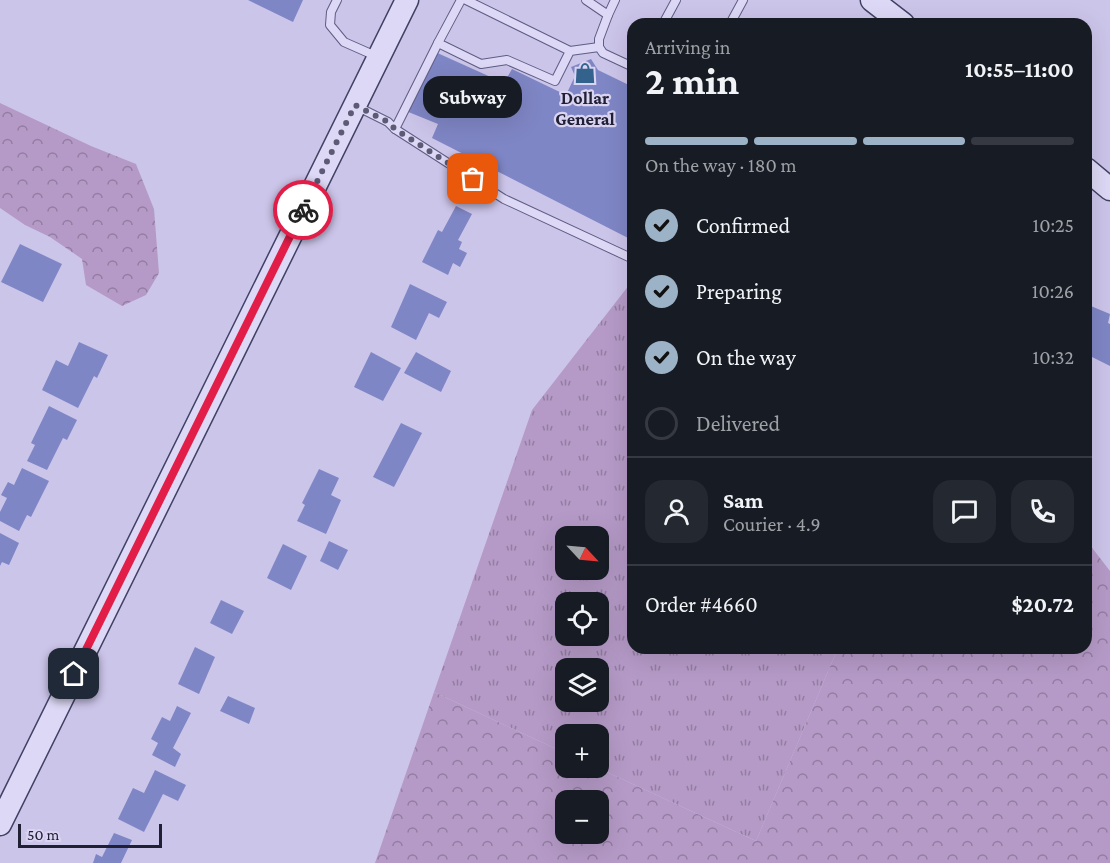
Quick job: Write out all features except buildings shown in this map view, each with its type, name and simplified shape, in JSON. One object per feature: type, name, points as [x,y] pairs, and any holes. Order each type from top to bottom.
[{"type":"main road","points":[[0,824],[407,0]]},
{"type":"main road","points":[[872,0],[895,18]]},
{"type":"main road","points":[[1092,175],[1110,189]]},
{"type":"lane","points":[[337,0],[331,12],[330,25],[344,42],[379,57]]},
{"type":"lane","points":[[395,129],[461,0]]},
{"type":"lane","points":[[466,0],[570,51],[599,47]]},
{"type":"lane","points":[[586,0],[608,15]]},
{"type":"lane","points":[[615,0],[599,39],[599,47],[603,53],[627,64]]},
{"type":"lane","points":[[666,18],[676,0]]},
{"type":"lane","points":[[733,18],[743,0]]},
{"type":"lane","points":[[438,43],[481,64],[507,60],[555,81],[570,51]]},
{"type":"lane","points":[[355,105],[388,122],[395,129],[504,199],[627,256]]},
{"type":"green space","points":[[0,103],[91,146],[136,164],[154,209],[159,273],[146,295],[122,306],[86,285],[82,259],[0,208]]},
{"type":"green space","points":[[627,288],[627,654],[835,654],[756,841],[609,773],[609,724],[555,724],[555,748],[434,692],[532,410]]},
{"type":"green space","points":[[1092,548],[1110,571],[1110,863],[375,863],[434,692],[555,748],[555,778],[609,778],[609,773],[756,841],[835,654],[1092,654]]},
{"type":"way so far","points":[[303,210],[355,105],[388,122],[395,129],[473,179]]},
{"type":"place","name":"Dollar General","points":[[585,73]]},
{"type":"place","name":"Subway","points":[[473,179]]},
{"type":"route","points":[[74,674],[303,210]]}]
